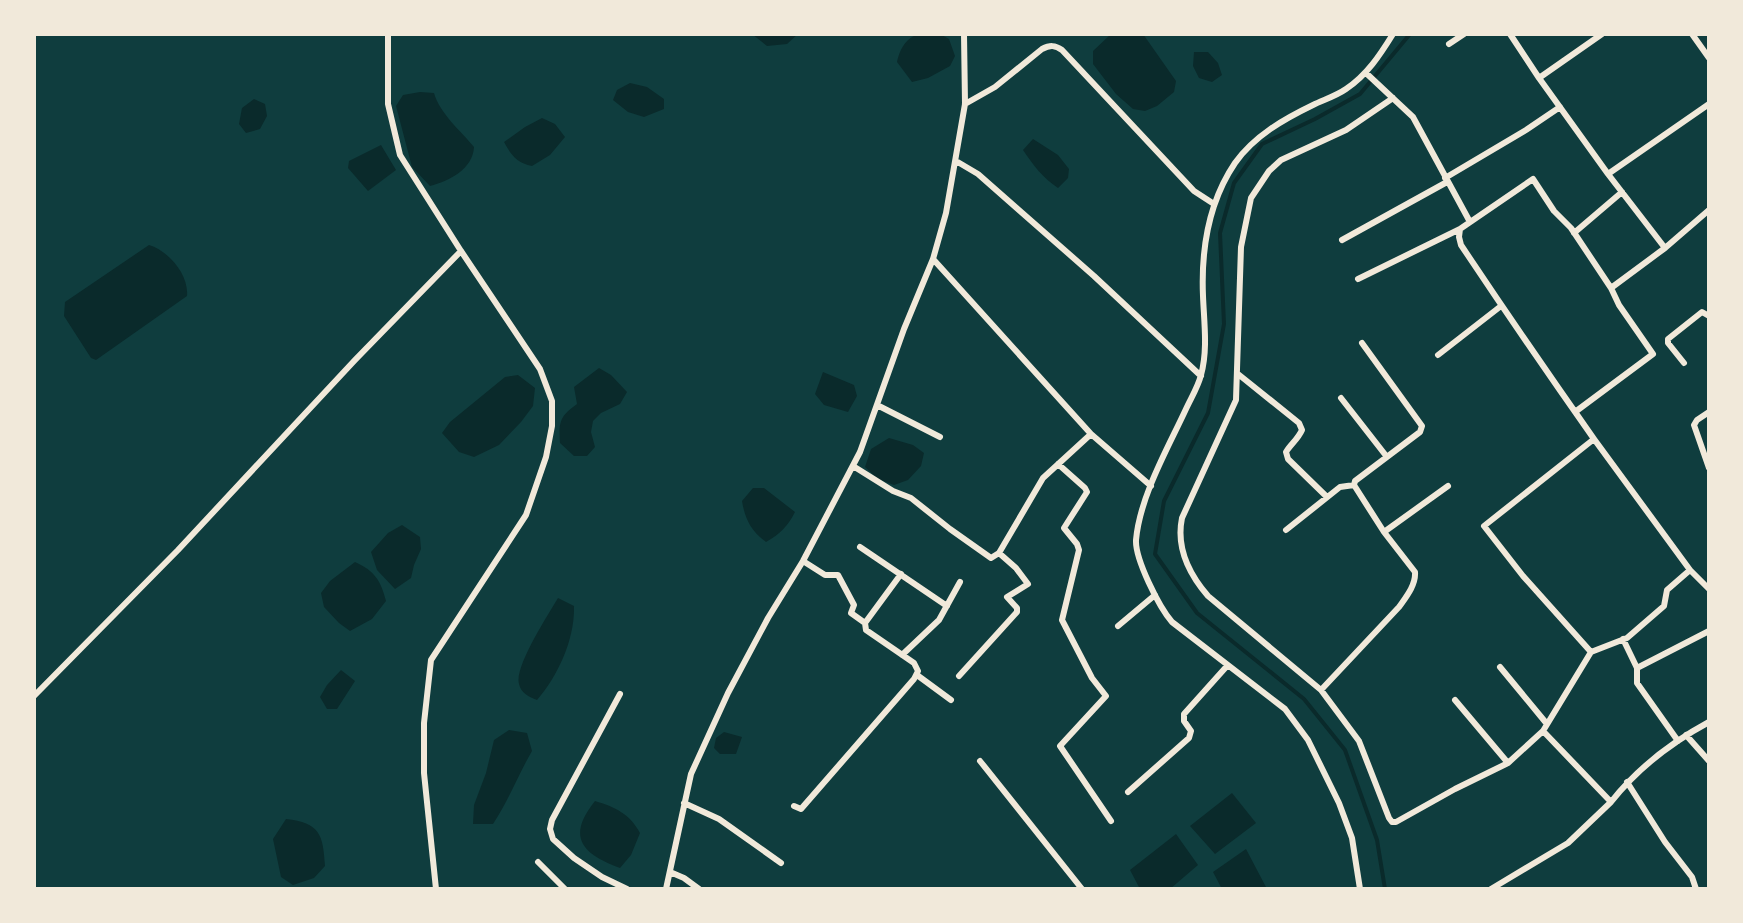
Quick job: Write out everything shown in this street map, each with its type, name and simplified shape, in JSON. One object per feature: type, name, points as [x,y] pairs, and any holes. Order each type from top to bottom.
[{"type":"street","points":[[388,34],[388,104],[400,155],[540,369],[552,401],[552,426],[546,457],[526,515],[431,660],[424,723],[424,773],[436,889]]},
{"type":"street","points":[[666,889],[691,774],[728,693],[853,466],[933,259],[946,213],[965,104],[964,34]]},
{"type":"street","points":[[1360,889],[1352,838],[1339,803],[1308,740],[1285,709],[1227,666],[1161,610],[1137,554],[1136,541],[1151,486],[1201,376],[1205,337],[1203,250],[1214,204],[1235,163],[1257,138],[1295,113],[1345,90],[1368,74],[1393,34]]},
{"type":"street","points":[[1449,44],[1464,34]]},
{"type":"street","points":[[1510,34],[1608,174],[1665,248]]},
{"type":"street","points":[[1539,78],[1602,34]]},
{"type":"street","points":[[1692,34],[1709,58]]},
{"type":"street","points":[[965,104],[995,87],[1042,49],[1049,45],[1056,46],[1194,191],[1214,204]]},
{"type":"street","points":[[1368,74],[1413,117],[1470,222]]},
{"type":"street","points":[[1393,98],[1346,130],[1281,160],[1269,171],[1251,198],[1241,247],[1235,405],[1182,518],[1182,550],[1192,573],[1208,596],[1321,690],[1359,741],[1389,818],[1396,822],[1508,763],[1545,727],[1591,652],[1627,638],[1664,606],[1667,590],[1690,570]]},
{"type":"street","points":[[1608,174],[1709,104]]},
{"type":"street","points":[[1342,240],[1446,180],[1560,107]]},
{"type":"street","points":[[956,161],[978,174],[1201,376]]},
{"type":"street","points":[[1358,279],[1460,229],[1533,179],[1554,211],[1574,233],[1653,354],[1575,412]]},
{"type":"street","points":[[1574,233],[1622,192]]},
{"type":"street","points":[[1611,288],[1709,210]]},
{"type":"street","points":[[1460,229],[1461,245],[1501,306],[1690,570],[1709,589]]},
{"type":"street","points":[[34,696],[178,550],[461,251]]},
{"type":"street","points":[[933,259],[1091,434],[1151,486]]},
{"type":"street","points":[[1438,355],[1501,306]]},
{"type":"street","points":[[1684,363],[1668,339],[1702,312],[1709,316]]},
{"type":"street","points":[[1354,485],[1355,481],[1420,432],[1422,426],[1362,343]]},
{"type":"street","points":[[1238,374],[1299,423],[1302,430],[1286,452],[1288,459],[1327,497]]},
{"type":"street","points":[[1341,398],[1387,457]]},
{"type":"street","points":[[877,405],[940,437]]},
{"type":"street","points":[[1709,412],[1694,425],[1709,468]]},
{"type":"street","points":[[853,466],[893,491],[911,498],[994,558],[1043,478],[1091,434]]},
{"type":"street","points":[[1591,652],[1523,576],[1484,526],[1594,439]]},
{"type":"street","points":[[1058,464],[1087,492],[1064,528],[1079,550],[1062,620],[1092,678],[1106,696],[1060,746],[1111,821]]},
{"type":"street","points":[[1321,690],[1399,607],[1415,581],[1415,572],[1384,532],[1354,485]]},
{"type":"street","points":[[1286,530],[1340,487],[1354,485]]},
{"type":"street","points":[[1384,532],[1448,486]]},
{"type":"street","points":[[860,547],[947,606]]},
{"type":"street","points":[[959,676],[1017,612],[1007,597],[1028,584],[999,553]]},
{"type":"street","points":[[794,806],[801,809],[917,675],[917,666],[868,631],[865,623],[851,613],[854,605],[838,575],[825,575],[803,561]]},
{"type":"street","points":[[865,623],[901,574]]},
{"type":"street","points":[[902,655],[939,620],[960,582]]},
{"type":"street","points":[[1118,626],[1155,595]]},
{"type":"street","points":[[1637,668],[1709,631]]},
{"type":"street","points":[[1623,639],[1637,668],[1637,683],[1678,741]]},
{"type":"street","points":[[1128,792],[1189,738],[1191,731],[1184,721],[1184,714],[1227,666]]},
{"type":"street","points":[[1500,667],[1545,727],[1611,802]]},
{"type":"street","points":[[917,675],[951,700]]},
{"type":"street","points":[[620,694],[550,829],[553,839],[574,858],[627,889]]},
{"type":"street","points":[[1455,700],[1508,763]]},
{"type":"street","points":[[1495,888],[1568,843],[1611,802],[1627,782],[1686,735],[1709,722]]},
{"type":"street","points":[[1686,735],[1709,761]]},
{"type":"street","points":[[980,761],[1082,889]]},
{"type":"street","points":[[1627,782],[1665,842],[1692,877],[1696,889]]},
{"type":"street","points":[[684,803],[719,819],[781,863]]},
{"type":"street","points":[[538,862],[565,889]]},
{"type":"street","points":[[670,872],[699,889]]},
{"type":"water","points":[[752,34],[798,34],[787,44],[767,46]]},
{"type":"water","points":[[920,34],[940,34],[949,39],[955,56],[950,66],[928,78],[912,82],[897,62],[904,44]]},
{"type":"water","points":[[1111,34],[1143,34],[1176,81],[1174,92],[1145,111],[1133,109],[1116,94],[1093,64],[1093,51]]},
{"type":"water","points":[[1194,52],[1208,52],[1218,63],[1222,75],[1212,82],[1199,78],[1193,66]]},
{"type":"water","points":[[630,83],[647,87],[664,99],[664,109],[644,117],[628,112],[613,100],[617,90]]},
{"type":"water","points":[[434,93],[446,115],[474,147],[465,168],[445,181],[430,186],[412,167],[396,106],[403,95]]},
{"type":"water","points":[[254,99],[265,104],[267,116],[260,129],[246,133],[239,124],[242,108]]},
{"type":"water","points":[[542,118],[555,124],[565,137],[550,155],[532,166],[527,165],[515,158],[504,142]]},
{"type":"water","points":[[1033,139],[1058,155],[1069,169],[1068,178],[1058,188],[1039,171],[1023,150]]},
{"type":"water","points":[[381,145],[396,170],[368,191],[348,168],[349,161]]},
{"type":"water","points":[[149,245],[164,253],[176,265],[185,280],[187,296],[96,360],[91,358],[64,316],[65,302]]},
{"type":"water","points":[[599,368],[611,375],[627,392],[620,404],[601,413],[593,421],[591,432],[595,447],[587,456],[574,456],[560,443],[561,420],[577,404],[574,387]]},
{"type":"water","points":[[823,372],[854,385],[857,396],[848,412],[824,405],[815,394]]},
{"type":"water","points":[[518,375],[535,388],[533,406],[521,422],[499,445],[474,457],[459,452],[442,433],[450,422],[505,377]]},
{"type":"water","points":[[889,438],[913,445],[924,453],[921,466],[908,480],[894,485],[878,479],[865,467],[871,449]]},
{"type":"water","points":[[753,488],[764,488],[795,512],[783,529],[766,542],[753,529],[743,507],[742,501]]},
{"type":"water","points":[[402,525],[420,537],[421,549],[411,578],[395,589],[377,570],[371,552],[388,533]]},
{"type":"water","points":[[355,562],[376,577],[386,601],[372,619],[350,631],[324,607],[321,593],[330,581]]},
{"type":"water","points":[[558,598],[574,606],[572,631],[552,680],[537,700],[522,690],[519,676],[533,641]]},
{"type":"water","points":[[341,670],[355,681],[337,709],[327,709],[320,697]]},
{"type":"water","points":[[509,730],[527,733],[532,751],[493,824],[473,824],[474,805],[494,740]]},
{"type":"water","points":[[724,732],[742,737],[736,754],[720,754],[714,748],[716,738]]},
{"type":"water","points":[[1232,793],[1256,823],[1215,854],[1190,826]]},
{"type":"water","points":[[595,801],[621,812],[640,833],[631,855],[620,868],[596,857],[582,843],[581,825]]},
{"type":"water","points":[[286,819],[313,827],[321,838],[324,855],[325,866],[314,878],[293,885],[281,877],[273,839]]},
{"type":"water","points":[[1176,834],[1198,865],[1170,889],[1140,889],[1130,870]]},
{"type":"water","points":[[1246,849],[1267,889],[1222,889],[1213,872]]},
{"type":"waterway","points":[[1385,889],[1377,840],[1345,750],[1304,699],[1197,613],[1155,554],[1164,501],[1208,413],[1224,324],[1220,233],[1234,183],[1262,144],[1360,94],[1410,34]]}]
